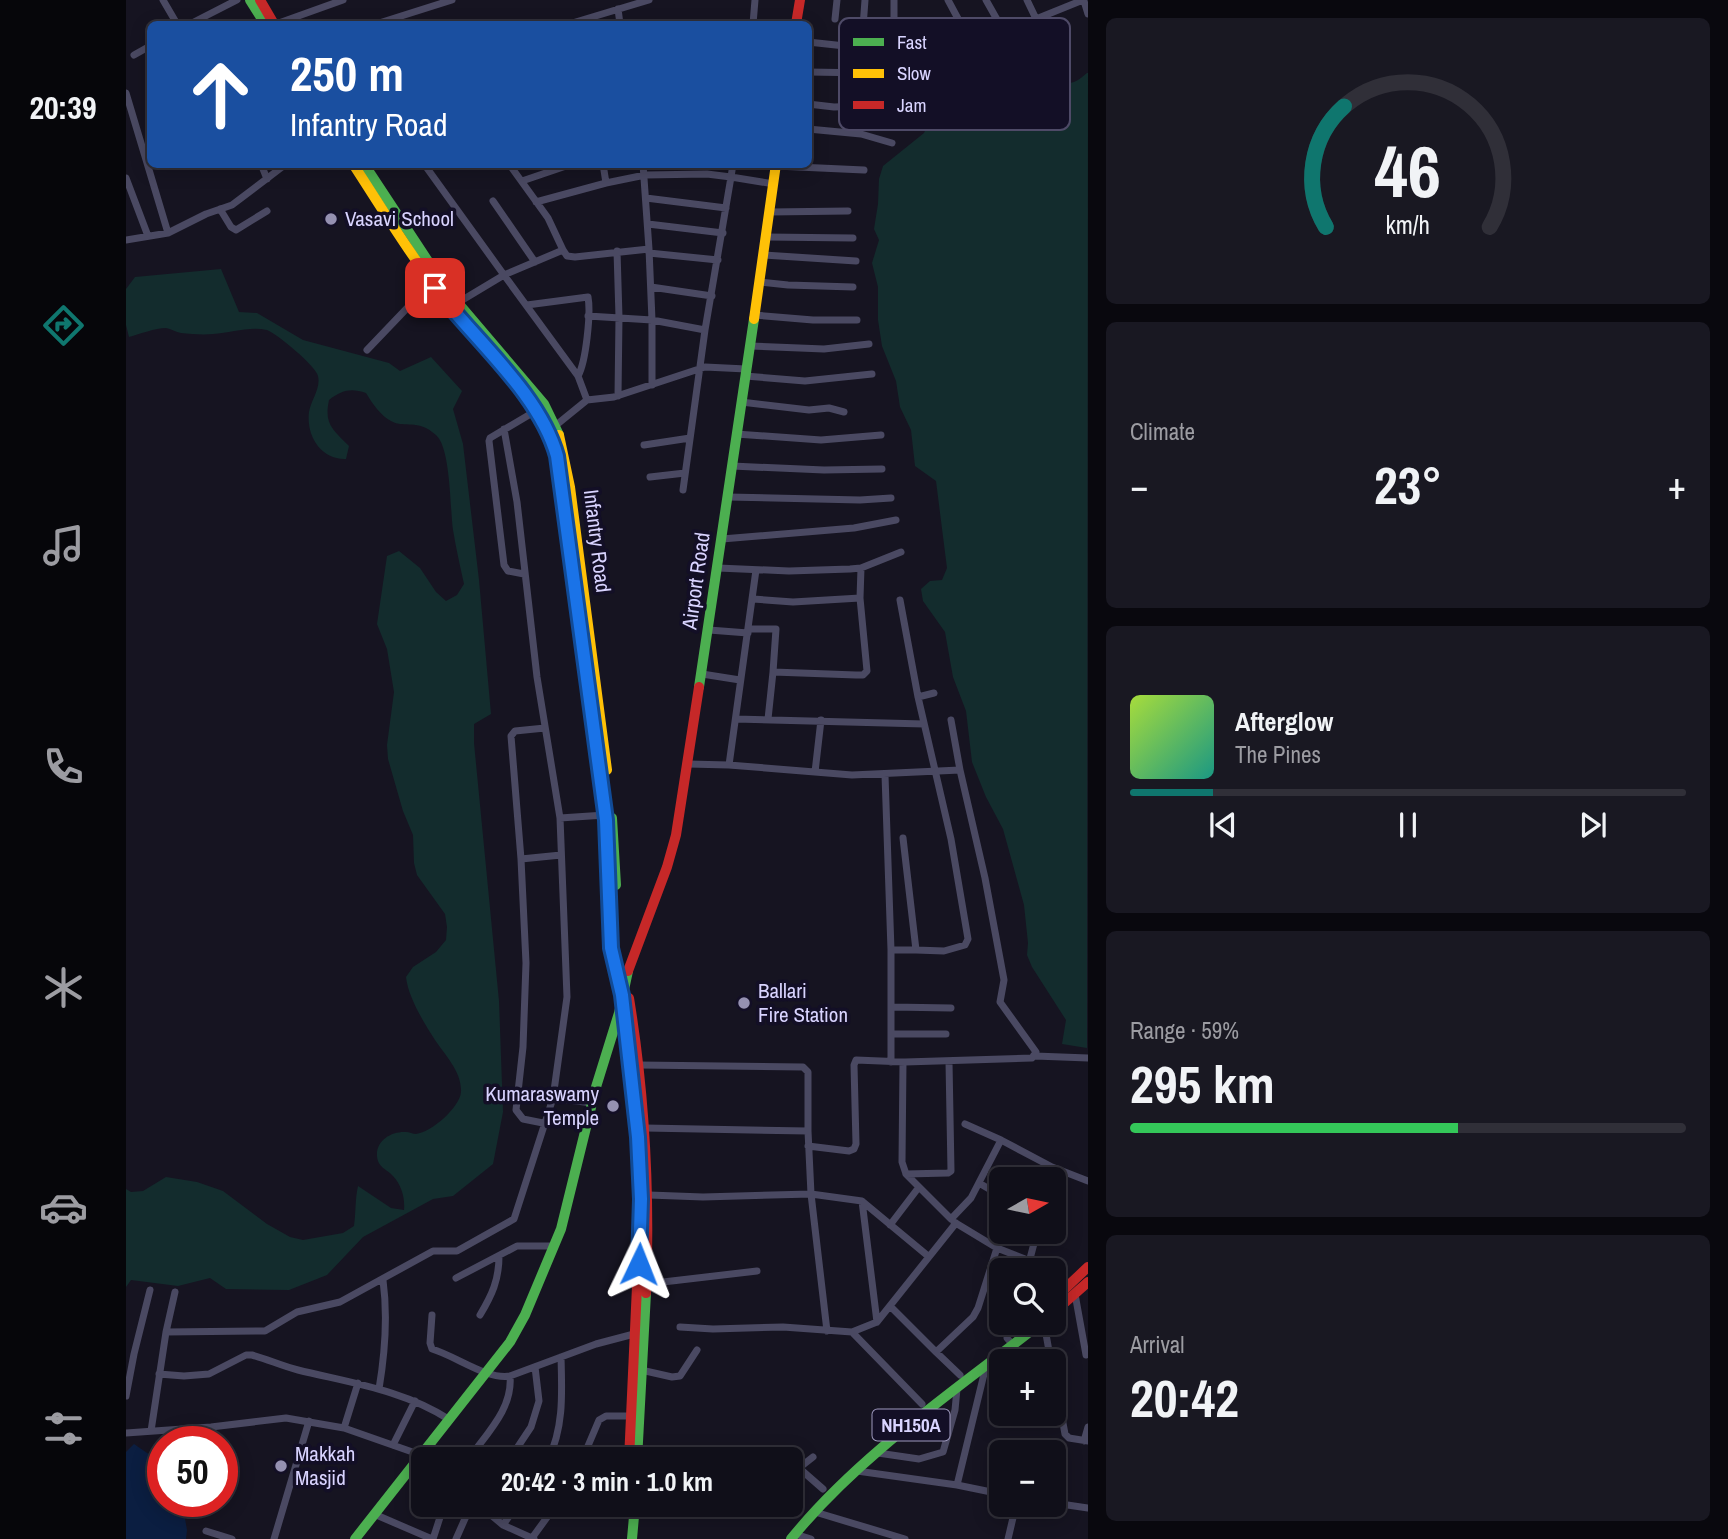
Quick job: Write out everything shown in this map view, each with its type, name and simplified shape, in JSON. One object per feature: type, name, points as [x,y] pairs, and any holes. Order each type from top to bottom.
[{"type":"main road","points":[[250,0],[263,21]]},
{"type":"main road","points":[[260,0],[273,21]]},
{"type":"main road","points":[[796,21],[800,0]]},
{"type":"main road","name":"Infantry Road","points":[[356,168],[432,282],[555,426],[565,454],[614,839],[619,954],[625,988]]},
{"type":"main road","name":"Infantry Road","points":[[367,168],[454,306]]},
{"type":"main road","name":"Airport Road","points":[[430,1447],[510,1342],[525,1315],[561,1229],[630,964],[667,867],[676,835],[709,630],[776,168]]},
{"type":"main road","name":"Infantry Road","points":[[540,408],[559,463],[605,815],[611,948],[625,988]]},
{"type":"main road","points":[[625,988],[624,1009],[638,1137],[641,1199],[629,1447]]},
{"type":"main road","points":[[625,988],[639,1065],[649,1195],[638,1447]]},
{"type":"main road","points":[[1066,1288],[1087,1267]]},
{"type":"main road","points":[[1066,1302],[1087,1282]]},
{"type":"main road","name":"NH150A","points":[[793,1536],[813,1511],[856,1471],[986,1366],[1015,1335]]},
{"type":"main road","name":"NH150A","points":[[780,1539],[823,1489],[922,1405],[960,1375],[1021,1335]]},
{"type":"main road","name":"Airport Road","points":[[355,1539],[411,1471]]},
{"type":"main road","points":[[625,1539],[626,1517]]},
{"type":"main road","points":[[632,1539],[634,1517]]},
{"type":"street","points":[[163,0],[175,21]]},
{"type":"street","points":[[196,21],[237,0]]},
{"type":"street","points":[[284,21],[343,0]]},
{"type":"street","points":[[384,21],[434,3],[452,0]]},
{"type":"street","points":[[585,21],[649,0]]},
{"type":"street","points":[[752,21],[755,0]]},
{"type":"street","points":[[835,19],[836,0]]},
{"type":"street","points":[[864,18],[865,0]]},
{"type":"street","points":[[894,0],[894,18]]},
{"type":"street","points":[[948,0],[958,18]]},
{"type":"street","points":[[986,0],[996,18]]},
{"type":"street","points":[[1027,0],[1036,18]]},
{"type":"street","points":[[1038,18],[1064,3],[1083,0],[1087,14]]},
{"type":"street","points":[[618,9],[620,21]]},
{"type":"street","points":[[812,42],[839,45]]},
{"type":"street","points":[[134,55],[147,48]]},
{"type":"street","points":[[812,72],[839,73]]},
{"type":"street","points":[[126,93],[147,163]]},
{"type":"street","points":[[812,104],[839,107]]},
{"type":"street","points":[[812,129],[862,134],[892,143]]},
{"type":"street","points":[[812,167],[864,170]]},
{"type":"street","points":[[148,168],[168,233]]},
{"type":"street","points":[[263,168],[267,179]]},
{"type":"street","points":[[127,242],[168,233],[232,205],[281,168]]},
{"type":"street","points":[[427,168],[578,376],[587,400]]},
{"type":"street","points":[[512,168],[548,218],[563,250],[571,257],[617,251],[649,251],[718,260]]},
{"type":"street","points":[[522,181],[560,168]]},
{"type":"street","points":[[604,168],[606,184]]},
{"type":"street","points":[[644,168],[651,287],[652,385]]},
{"type":"street","points":[[683,490],[702,368],[705,330],[732,168]]},
{"type":"street","points":[[536,202],[645,175],[707,174],[774,184]]},
{"type":"street","points":[[126,178],[148,236]]},
{"type":"street","points":[[646,198],[726,208]]},
{"type":"street","points":[[493,201],[535,262]]},
{"type":"street","points":[[219,209],[236,230],[267,211]]},
{"type":"street","points":[[770,212],[848,211]]},
{"type":"street","points":[[648,223],[723,233]]},
{"type":"street","points":[[766,237],[853,238]]},
{"type":"street","points":[[454,306],[504,275],[563,250]]},
{"type":"street","points":[[617,251],[618,396]]},
{"type":"street","points":[[764,255],[856,261]]},
{"type":"street","points":[[367,350],[432,282]]},
{"type":"street","points":[[760,282],[853,287]]},
{"type":"street","points":[[651,287],[712,296]]},
{"type":"street","points":[[527,305],[585,296],[589,300],[582,366],[578,376]]},
{"type":"street","points":[[754,315],[813,320],[857,320]]},
{"type":"street","points":[[588,316],[652,320],[705,330]]},
{"type":"street","points":[[750,346],[824,349],[869,344]]},
{"type":"street","points":[[555,426],[587,400],[618,396],[702,368],[805,381],[872,374]]},
{"type":"street","points":[[741,401],[809,410],[829,408],[844,412]]},
{"type":"street","points":[[524,574],[508,571],[504,565],[488,446],[490,438],[540,408]]},
{"type":"street","points":[[166,1332],[265,1331],[297,1312],[340,1302],[433,1251],[457,1251],[514,1219],[553,1098],[567,997],[560,818],[524,574],[517,502],[504,429]]},
{"type":"street","points":[[736,434],[821,440],[880,435]]},
{"type":"street","points":[[644,445],[690,438]]},
{"type":"street","points":[[732,466],[792,469],[882,468]]},
{"type":"street","points":[[650,477],[685,473]]},
{"type":"street","points":[[728,497],[860,500],[891,498]]},
{"type":"street","points":[[722,539],[854,528],[896,520]]},
{"type":"street","points":[[718,568],[789,571],[861,568],[901,552]]},
{"type":"street","points":[[773,672],[863,675],[867,671],[860,598],[861,568]]},
{"type":"street","points":[[729,765],[756,570]]},
{"type":"street","points":[[752,599],[793,602],[860,598]]},
{"type":"street","points":[[891,950],[944,951],[965,945],[968,939],[951,839],[934,772],[900,600]]},
{"type":"street","points":[[709,630],[776,629],[768,719]]},
{"type":"street","points":[[702,674],[740,680]]},
{"type":"street","points":[[918,697],[934,693]]},
{"type":"street","points":[[736,719],[924,724]]},
{"type":"street","points":[[816,772],[821,720]]},
{"type":"street","points":[[951,720],[1004,980],[1000,1002],[1035,1047],[1035,1056]]},
{"type":"street","points":[[543,1123],[523,1119],[516,1111],[523,1047],[526,963],[511,736],[515,731],[545,728]]},
{"type":"street","points":[[688,764],[885,775],[960,770]]},
{"type":"street","points":[[885,775],[891,950],[891,1062]]},
{"type":"street","points":[[560,818],[605,815]]},
{"type":"street","points":[[903,838],[916,950]]},
{"type":"street","points":[[521,859],[561,855]]},
{"type":"street","points":[[892,1007],[951,1008]]},
{"type":"street","points":[[892,1034],[946,1034]]},
{"type":"street","points":[[808,1146],[849,1151],[854,1149],[856,1060],[949,1062],[1035,1056],[1087,1058]]},
{"type":"street","points":[[903,1062],[902,1162],[906,1174],[953,1221],[997,1248],[1022,1258]]},
{"type":"street","points":[[906,1174],[951,1171],[949,1062]]},
{"type":"street","points":[[639,1065],[803,1067],[808,1072],[811,1194],[827,1331]]},
{"type":"street","points":[[553,1098],[592,1103]]},
{"type":"street","points":[[965,1124],[1052,1167]]},
{"type":"street","points":[[645,1128],[808,1131]]},
{"type":"street","points":[[680,1327],[783,1327],[852,1332],[877,1322],[971,1198],[1001,1140]]},
{"type":"street","points":[[1066,1173],[1087,1181]]},
{"type":"street","points":[[979,1182],[989,1188]]},
{"type":"street","points":[[891,1225],[919,1187]]},
{"type":"street","points":[[649,1195],[703,1197],[811,1194],[862,1201],[928,1256]]},
{"type":"street","points":[[862,1201],[877,1322]]},
{"type":"street","points":[[456,1278],[517,1246],[554,1246]]},
{"type":"street","points":[[936,1352],[973,1317],[997,1248]]},
{"type":"street","points":[[480,1315],[495,1287],[499,1274],[499,1256]]},
{"type":"street","points":[[646,1284],[757,1271]]},
{"type":"street","points":[[379,1389],[385,1347],[386,1308],[383,1280]]},
{"type":"street","points":[[126,1396],[150,1290]]},
{"type":"street","points":[[151,1426],[175,1292]]},
{"type":"street","points":[[1075,1294],[1087,1357]]},
{"type":"street","points":[[890,1306],[960,1375]]},
{"type":"street","points":[[432,1315],[432,1349],[500,1378],[596,1344],[634,1334]]},
{"type":"street","points":[[852,1332],[922,1405]]},
{"type":"street","points":[[1010,1335],[1010,1341]]},
{"type":"street","points":[[642,1370],[672,1377],[680,1376],[697,1350]]},
{"type":"street","points":[[159,1374],[209,1374],[246,1355],[252,1355],[428,1405],[450,1420]]},
{"type":"street","points":[[554,1447],[562,1409],[561,1357]]},
{"type":"street","points":[[957,1485],[986,1366]]},
{"type":"street","points":[[518,1447],[531,1427],[539,1401],[535,1367]]},
{"type":"street","points":[[478,1447],[506,1408],[511,1390],[510,1376]]},
{"type":"street","points":[[344,1428],[358,1383]]},
{"type":"street","points":[[878,1453],[919,1460],[943,1452],[955,1410],[957,1388]]},
{"type":"street","points":[[393,1444],[415,1401]]},
{"type":"street","points":[[588,1447],[599,1420],[606,1416],[630,1416]]},
{"type":"street","points":[[219,1426],[286,1418],[309,1421],[344,1428],[393,1444],[411,1455]]},
{"type":"street","points":[[274,1539],[309,1421]]},
{"type":"street","points":[[1064,1426],[1069,1438],[1086,1441],[1087,1427]]},
{"type":"street","points":[[126,1433],[147,1432]]},
{"type":"street","points":[[813,1457],[799,1468],[823,1489]]},
{"type":"street","points":[[856,1471],[989,1492]]},
{"type":"street","points":[[1066,1505],[1087,1508]]},
{"type":"street","points":[[813,1511],[905,1539]]},
{"type":"street","points":[[374,1514],[433,1539],[440,1517]]},
{"type":"street","points":[[456,1539],[466,1517]]},
{"type":"street","points":[[493,1517],[503,1525],[533,1539],[547,1517]]},
{"type":"street","points":[[503,1525],[509,1517]]},
{"type":"street","points":[[1008,1539],[1013,1517]]},
{"type":"street","points":[[206,1531],[232,1539]]},
{"type":"street","points":[[793,1536],[811,1539]]},
{"type":"green space","points":[[1088,73],[1087,1048],[1062,1044],[1066,1020],[1027,955],[1024,905],[1003,829],[972,762],[966,711],[953,677],[945,632],[923,601],[921,589],[930,581],[942,580],[947,568],[936,481],[915,466],[911,430],[900,407],[896,381],[882,346],[878,320],[878,287],[872,263],[879,240],[874,229],[879,179],[883,166],[925,130],[1070,130],[1070,83]]},
{"type":"green space","points":[[221,269],[239,312],[257,313],[303,340],[389,363],[400,371],[431,357],[462,391],[453,409],[463,444],[491,714],[474,724],[474,743],[499,1001],[503,1112],[493,1164],[453,1196],[433,1199],[363,1237],[327,1275],[289,1290],[226,1289],[210,1278],[178,1286],[131,1280],[126,1287],[126,1189],[131,1192],[143,1191],[166,1177],[197,1182],[223,1191],[267,1224],[290,1237],[303,1240],[343,1233],[354,1226],[358,1186],[391,1208],[404,1210],[399,1184],[378,1160],[379,1145],[395,1133],[416,1134],[437,1124],[456,1105],[461,1085],[456,1071],[422,1018],[407,985],[406,977],[413,967],[436,952],[446,940],[447,927],[445,914],[417,875],[413,835],[388,759],[387,745],[394,692],[387,649],[377,624],[387,556],[399,551],[420,568],[436,592],[446,601],[457,595],[464,584],[453,530],[445,453],[436,435],[417,425],[396,423],[387,419],[366,393],[351,390],[342,392],[329,400],[328,408],[331,426],[349,446],[346,459],[337,458],[317,445],[310,430],[309,412],[318,385],[316,371],[272,332],[253,329],[197,334],[166,328],[129,337],[126,325],[126,289],[135,277]]},
{"type":"water","points":[[134,1444],[147,1453],[147,1517],[185,1517],[186,1539],[126,1539],[126,1452]]},
{"type":"traffic: fast","points":[[250,0],[263,21]]},
{"type":"traffic: fast","points":[[367,168],[447,290],[544,404],[559,435]]},
{"type":"traffic: fast","points":[[699,687],[754,319]]},
{"type":"traffic: fast","points":[[612,818],[616,885]]},
{"type":"traffic: fast","points":[[606,829],[611,948],[623,995],[638,1137],[640,1221]]},
{"type":"traffic: fast","points":[[355,1539],[510,1342],[525,1315],[561,1229],[628,971]]},
{"type":"traffic: fast","points":[[638,1447],[646,1293]]},
{"type":"traffic: fast","points":[[791,1539],[818,1508],[878,1451],[1025,1335]]},
{"type":"traffic: fast","points":[[632,1539],[634,1517]]},
{"type":"traffic: slow","points":[[356,168],[421,268],[523,393],[547,433],[557,456],[578,609]]},
{"type":"traffic: slow","points":[[754,319],[775,168]]},
{"type":"traffic: slow","points":[[559,435],[570,487],[607,770]]},
{"type":"traffic: jam","points":[[260,0],[272,21]]},
{"type":"traffic: jam","points":[[796,21],[800,0]]},
{"type":"traffic: jam","points":[[578,609],[606,829]]},
{"type":"traffic: jam","points":[[628,971],[667,867],[676,835],[699,687]]},
{"type":"traffic: jam","points":[[629,998],[645,1145],[646,1293]]},
{"type":"traffic: jam","points":[[630,1447],[640,1221]]},
{"type":"traffic: jam","points":[[1066,1288],[1088,1267]]},
{"type":"traffic: jam","points":[[1066,1301],[1088,1282]]},
{"type":"place","name":"Vasavi School","points":[[331,219]]},
{"type":"place","name":"Ballari Fire Station","points":[[744,1003]]},
{"type":"place","name":"Kumaraswamy Temple","points":[[613,1106]]},
{"type":"place","name":"Makkah Masjid","points":[[281,1466]]},
{"type":"route","points":[[435,288],[527,397],[549,432],[557,456],[606,820],[611,948],[622,995],[638,1137],[641,1199],[639,1264]]}]
